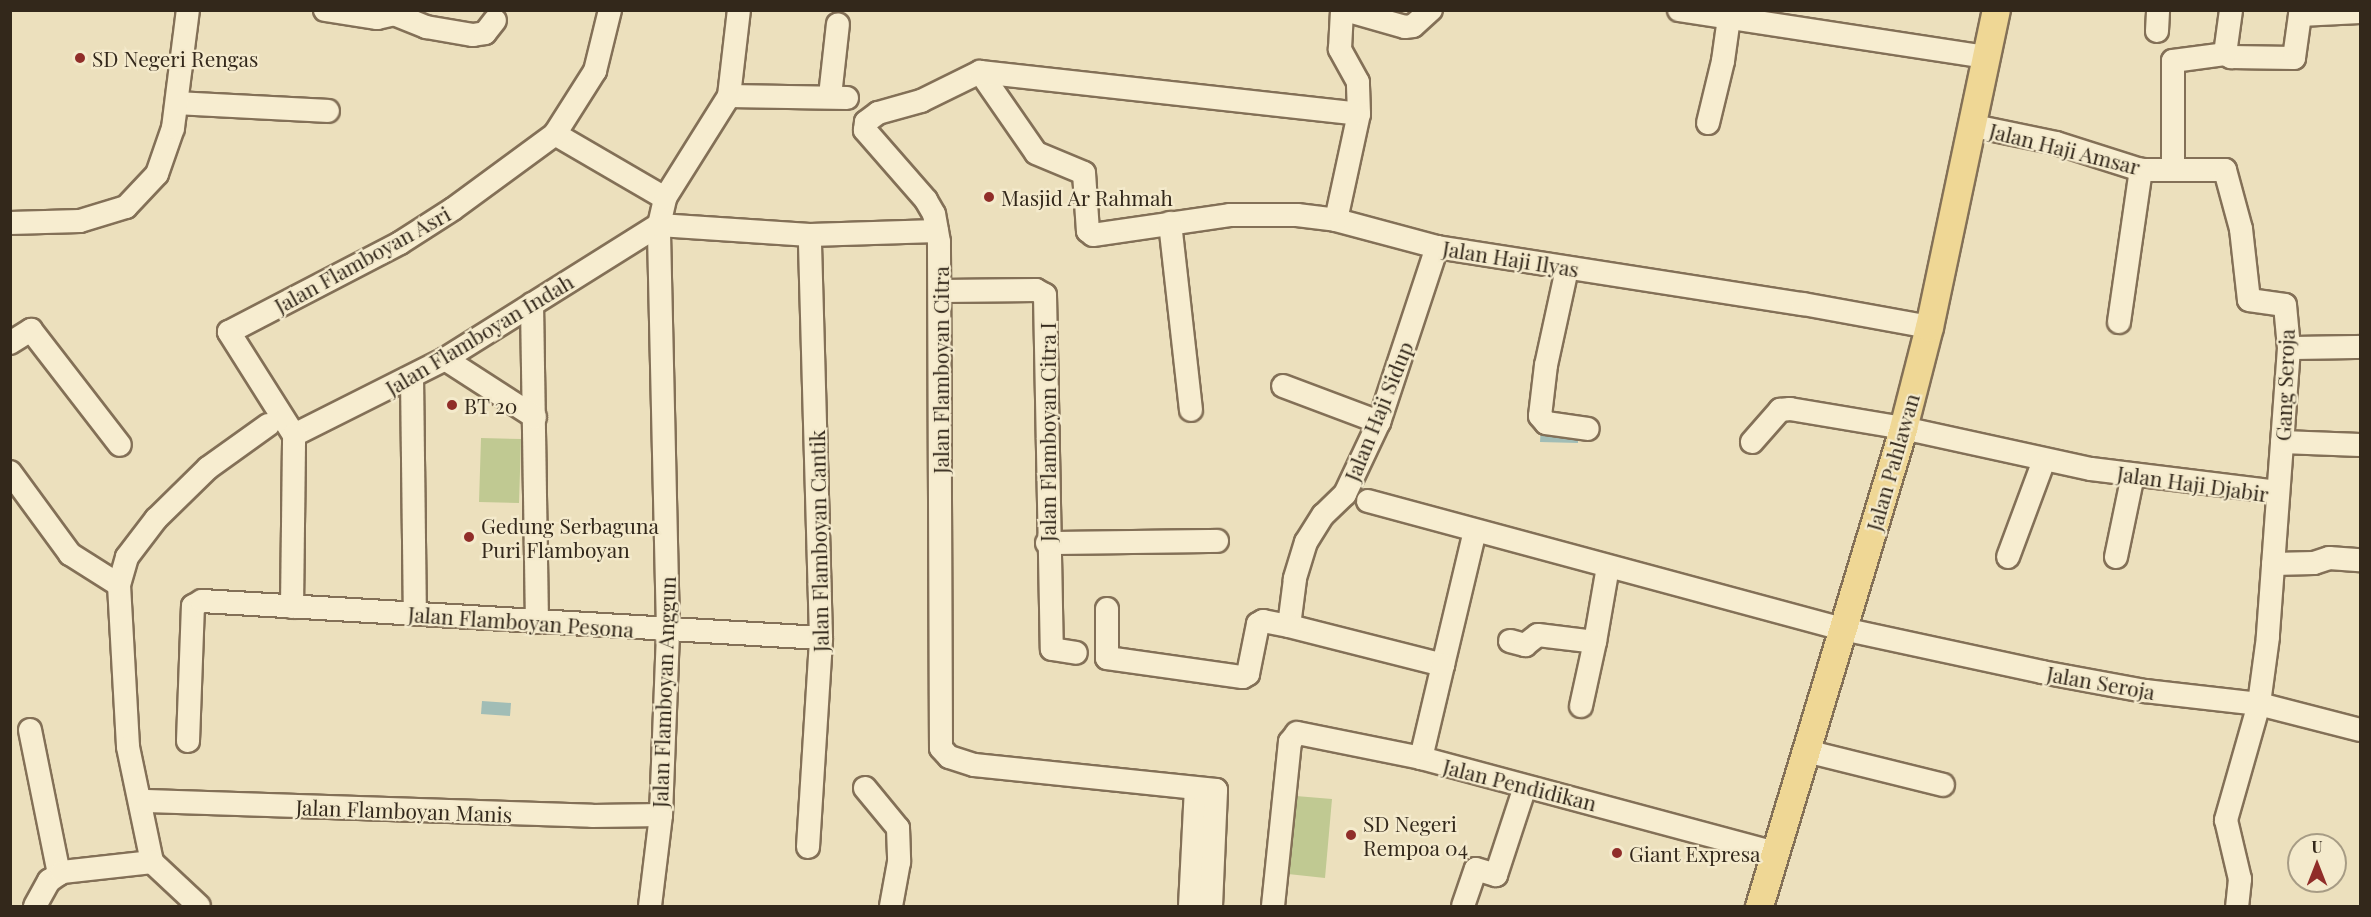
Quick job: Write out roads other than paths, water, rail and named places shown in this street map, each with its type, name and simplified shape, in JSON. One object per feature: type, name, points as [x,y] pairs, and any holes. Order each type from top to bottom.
[{"type":"main road","name":"Jalan Pahlawan","points":[[1759,906],[1903,428],[1929,327],[1974,126],[1996,10]]},
{"type":"street","points":[[10,223],[80,221],[126,207],[157,174],[177,103],[188,10]]},
{"type":"street","points":[[325,10],[377,18],[395,12],[426,27],[473,35],[485,33],[495,20]]},
{"type":"street","name":"Jalan Flamboyan Asri","points":[[294,435],[229,332],[400,243],[453,210],[555,134],[595,71],[610,10]]},
{"type":"street","points":[[739,10],[729,96],[839,97],[838,24]]},
{"type":"street","points":[[1336,220],[1359,114],[1358,82],[1340,49],[1344,10],[1409,27],[1431,10]]},
{"type":"street","points":[[1679,10],[1987,57]]},
{"type":"street","points":[[2225,54],[2231,10]]},
{"type":"street","points":[[2173,170],[2173,61],[2176,57],[2225,54],[2294,58],[2300,15],[2361,12]]},
{"type":"street","points":[[1708,123],[1723,61],[1729,18]]},
{"type":"street","points":[[980,72],[1359,114]]},
{"type":"street","name":"Jalan Flamboyan Citra","points":[[980,72],[938,94],[878,113],[866,122],[865,130],[926,200],[934,214],[937,231],[941,291],[939,731],[945,755],[974,765],[1196,789]]},
{"type":"street","name":"Jalan Haji Ilyas","points":[[980,72],[1036,153],[1084,173],[1088,231],[1093,235],[1255,213],[1336,220],[1437,247],[1803,304],[1929,327]]},
{"type":"street","name":"Jalan Flamboyan Anggun","points":[[650,906],[660,815],[668,630],[659,225],[665,198],[729,96]]},
{"type":"street","points":[[177,103],[328,111]]},
{"type":"street","name":"Jalan Haji Amsar","points":[[1974,126],[2056,143],[2141,170],[2227,171]]},
{"type":"street","points":[[555,134],[665,198]]},
{"type":"street","points":[[2119,322],[2141,170]]},
{"type":"street","name":"Gang Seroja","points":[[2227,171],[2241,229],[2249,300],[2285,304],[2289,348],[2278,492]]},
{"type":"street","points":[[1170,223],[1191,410]]},
{"type":"street","points":[[659,225],[810,235],[937,231]]},
{"type":"street","name":"Jalan Flamboyan Indah","points":[[294,435],[445,359],[659,225]]},
{"type":"street","name":"Jalan Flamboyan Cantik","points":[[808,847],[821,638],[810,235]]},
{"type":"street","name":"Jalan Haji Sidup","points":[[1289,626],[1295,579],[1306,542],[1323,515],[1345,494],[1379,422],[1437,247]]},
{"type":"street","points":[[1567,269],[1546,364],[1540,417],[1546,423],[1588,429]]},
{"type":"street","name":"Jalan Flamboyan Citra I","points":[[941,291],[1036,290],[1045,295],[1047,543],[1052,651],[1076,653]]},
{"type":"street","points":[[532,304],[537,622]]},
{"type":"street","points":[[10,344],[31,330],[120,445]]},
{"type":"street","points":[[2289,348],[2361,347]]},
{"type":"street","points":[[445,359],[535,417]]},
{"type":"street","points":[[412,377],[415,614]]},
{"type":"street","points":[[1283,386],[1379,422]]},
{"type":"street","name":"Jalan Haji Djabir","points":[[1752,442],[1785,409],[1903,428],[2044,460],[2133,475],[2278,492],[2259,704]]},
{"type":"street","points":[[199,906],[152,862],[128,747],[119,585],[132,549],[156,519],[208,468],[268,425]]},
{"type":"street","points":[[292,607],[294,435]]},
{"type":"street","points":[[2282,442],[2361,445]]},
{"type":"street","points":[[2008,557],[2044,460]]},
{"type":"street","points":[[10,472],[70,554],[119,585]]},
{"type":"street","points":[[2116,557],[2133,475]]},
{"type":"street","name":"Jalan Haji Sidup","points":[[1368,501],[1843,629]]},
{"type":"street","points":[[1421,758],[1475,531]]},
{"type":"street","points":[[1047,543],[1216,541]]},
{"type":"street","points":[[2273,564],[2314,563],[2329,558],[2361,560]]},
{"type":"street","points":[[1581,706],[1608,567]]},
{"type":"street","name":"Jalan Flamboyan Pesona","points":[[188,741],[193,606],[202,601],[821,638]]},
{"type":"street","points":[[1107,609],[1107,658],[1243,677],[1248,674],[1258,624],[1263,621],[1443,664]]},
{"type":"street","name":"Jalan Seroja","points":[[1843,629],[2042,672],[2259,704],[2361,730]]},
{"type":"street","points":[[1510,641],[1525,645],[1538,635],[1595,642]]},
{"type":"street","points":[[2237,906],[2240,879],[2226,820],[2259,704]]},
{"type":"street","points":[[30,730],[59,874]]},
{"type":"street","name":"Jalan Pendidikan","points":[[1279,906],[1290,742],[1297,733],[1421,758],[1775,853]]},
{"type":"street","points":[[1806,752],[1942,785]]},
{"type":"street","points":[[1463,906],[1476,869],[1496,875],[1525,787]]},
{"type":"street","points":[[865,788],[898,828],[899,862],[891,906]]},
{"type":"street","points":[[1190,906],[1196,789],[1216,790],[1211,906]]},
{"type":"street","name":"Jalan Flamboyan Manis","points":[[147,801],[580,816],[660,815]]},
{"type":"street","points":[[34,906],[44,887],[59,874],[152,862]]},
{"type":"water","points":[[1541,427],[1578,427],[1578,443],[1540,442]]},
{"type":"water","points":[[482,701],[511,703],[510,716],[481,714]]},
{"type":"place","name":"SD Negeri Rengas","points":[[80,58]]},
{"type":"place","name":"Masjid Ar Rahmah","points":[[989,197]]},
{"type":"place","name":"BT 20","points":[[452,405]]},
{"type":"place","name":"Gedung Serbaguna Puri Flamboyan","points":[[469,537]]},
{"type":"place","name":"SD Negeri Rempoa 04","points":[[1351,835]]},
{"type":"place","name":"Giant Expresa","points":[[1617,853]]}]
